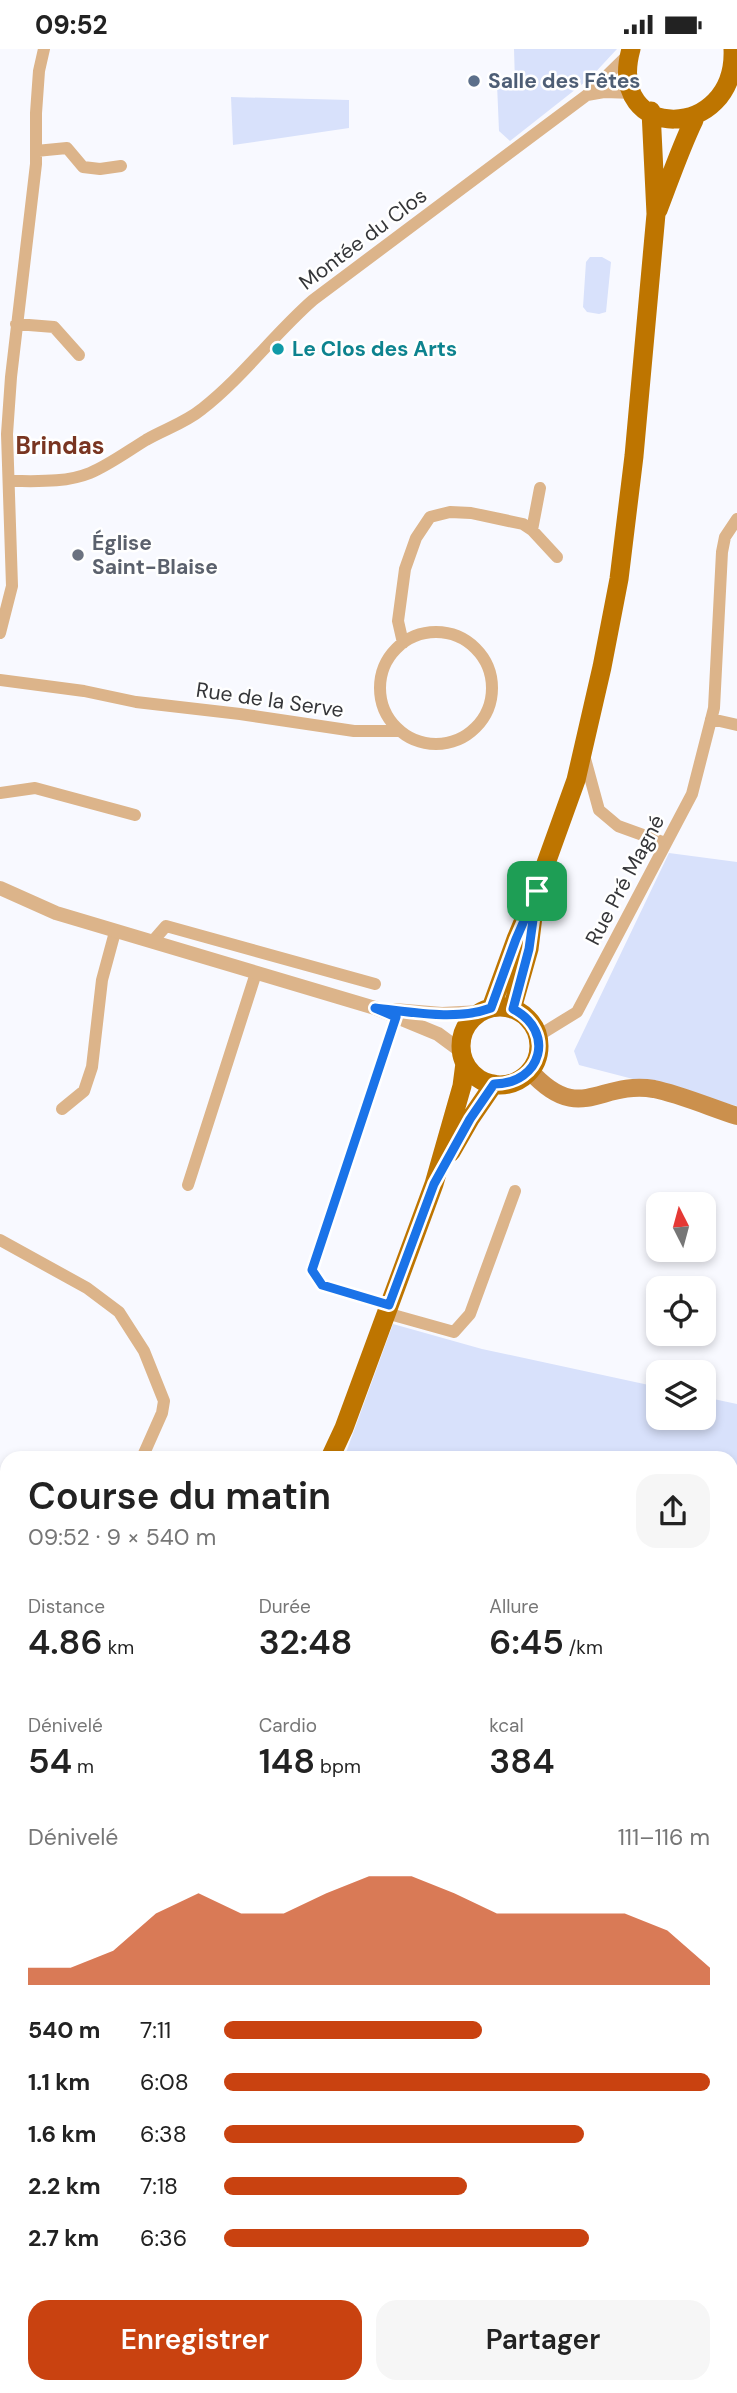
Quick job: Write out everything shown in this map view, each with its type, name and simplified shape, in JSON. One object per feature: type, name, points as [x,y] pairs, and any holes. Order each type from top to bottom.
[{"type":"main road","points":[[631,50],[628,60],[629,77],[634,93],[651,111],[664,118],[679,121],[694,120],[709,114],[726,98],[736,76],[735,56]]},
{"type":"main road","points":[[334,1451],[434,1184],[462,1086],[465,1028],[486,1010],[537,891],[576,780],[602,667],[623,554],[635,456],[656,214],[651,111]]},
{"type":"main road","points":[[656,214],[694,120]]},
{"type":"main road","points":[[513,1009],[529,949],[537,891]]},
{"type":"main road","points":[[463,1057],[472,1073],[494,1084],[507,1084],[519,1079],[530,1071],[536,1060],[538,1035],[524,1014],[513,1009],[486,1010]]},
{"type":"main road","points":[[530,1071],[547,1089],[563,1097],[594,1098],[630,1087],[643,1088],[737,1116]]},
{"type":"main road","points":[[434,1184],[470,1119],[494,1084]]},
{"type":"street","points":[[0,633],[12,586],[5,521],[10,481],[4,434],[36,164],[36,113],[39,71],[44,49]]},
{"type":"street","name":"Montée du Clos","points":[[10,481],[65,480],[91,473],[153,436],[174,428],[202,409],[253,362],[283,327],[313,300],[587,95],[631,50]]},
{"type":"street","points":[[587,95],[604,92],[634,93]]},
{"type":"street","points":[[36,151],[67,148],[83,167],[100,169],[121,166]]},
{"type":"street","points":[[16,324],[54,327],[79,355]]},
{"type":"street","points":[[532,530],[540,488]]},
{"type":"street","points":[[400,731],[389,718],[382,703],[380,686],[387,662],[403,643],[398,621],[405,569],[416,538],[430,517],[450,512],[471,513],[523,524],[557,557]]},
{"type":"street","name":"Rue Pré Magné","points":[[538,1035],[577,1012],[692,794],[714,708],[722,552],[725,537],[737,519]]},
{"type":"street","name":"Rue de la Serve","points":[[0,680],[84,691],[135,702],[354,731],[400,731],[416,740],[435,744],[454,741],[471,731],[484,717],[491,699],[492,680],[486,662],[474,647],[458,636],[440,632],[421,634],[403,643]]},
{"type":"street","points":[[711,719],[737,725]]},
{"type":"street","points":[[583,750],[599,810],[618,826],[665,843]]},
{"type":"street","points":[[0,793],[35,788],[135,815]]},
{"type":"street","points":[[0,888],[56,913],[375,1008],[438,1034],[463,1057]]},
{"type":"street","points":[[152,942],[166,926],[375,984]]},
{"type":"street","points":[[62,1108],[83,1091],[92,1067],[102,980],[116,932]]},
{"type":"street","points":[[188,1185],[256,973]]},
{"type":"street","points":[[375,1008],[421,1013],[486,1010]]},
{"type":"street","points":[[396,1017],[312,1270],[322,1285],[454,1332],[470,1314],[515,1191]]},
{"type":"street","points":[[0,1240],[87,1287],[119,1312],[144,1351],[164,1401],[162,1413],[145,1451]]},
{"type":"shaded area","points":[[514,49],[617,49],[590,78],[510,141],[499,131],[497,84],[515,83]]},
{"type":"shaded area","points":[[231,97],[349,100],[349,128],[233,145]]},
{"type":"shaded area","points":[[590,257],[602,257],[611,262],[606,312],[599,314],[587,312],[583,307],[586,262]]},
{"type":"shaded area","points":[[669,853],[737,862],[737,1106],[579,1065],[574,1051]]},
{"type":"shaded area","points":[[393,1324],[482,1349],[646,1384],[646,1430],[716,1430],[716,1400],[737,1404],[737,1451],[347,1451]]},
{"type":"place","name":"Salle des Fêtes","points":[[474,81]]},
{"type":"place","name":"Le Clos des Arts","points":[[278,349]]},
{"type":"place","name":"Église Saint-Blaise","points":[[78,555]]},
{"type":"district","name":"Brindas","points":[[60,445]]},
{"type":"route","points":[[537,891],[529,949],[513,1009],[524,1014],[538,1035],[539,1048],[530,1071],[507,1084],[494,1084],[470,1119],[434,1184],[389,1305],[322,1285],[312,1270],[396,1017],[375,1008],[442,1014],[481,1012],[491,1008],[537,891]]}]
